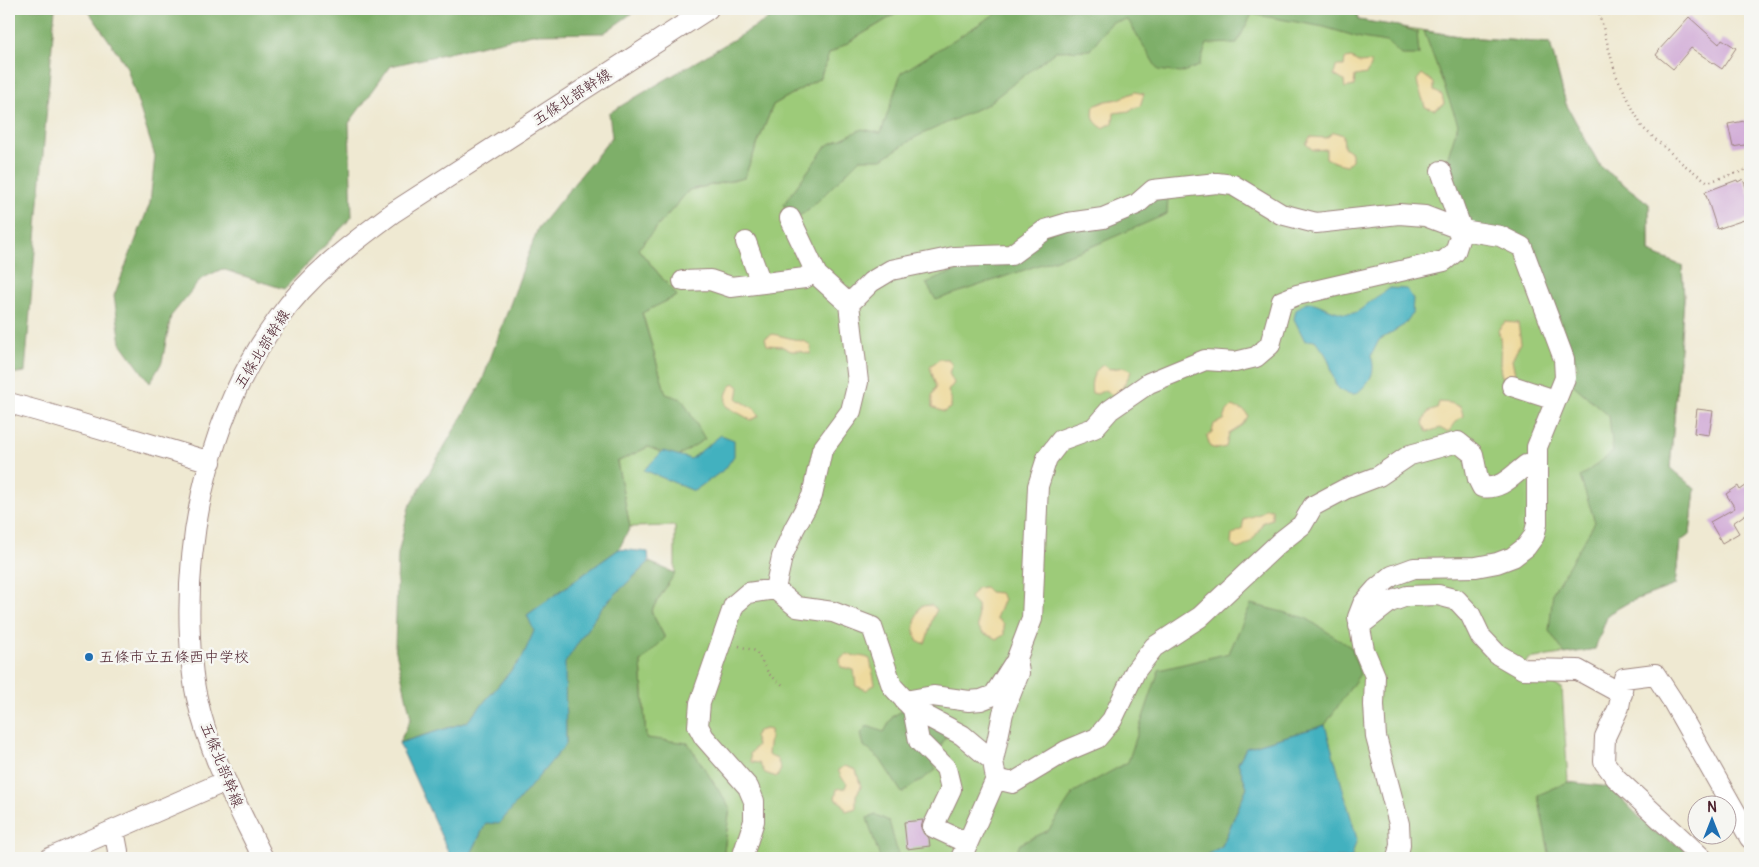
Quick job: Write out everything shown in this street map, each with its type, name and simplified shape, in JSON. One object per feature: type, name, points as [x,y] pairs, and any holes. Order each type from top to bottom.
[{"type":"street","name":"五條北部幹線","points":[[263,858],[226,782],[207,737],[196,697],[190,635],[190,584],[200,501],[236,389],[256,352],[278,318],[306,284],[355,240],[394,212],[708,9]]},
{"type":"street","points":[[909,705],[933,696],[969,701],[981,700],[994,695],[1018,658],[1032,619],[1038,486],[1048,458],[1061,440],[1094,428],[1110,410],[1149,383],[1205,360],[1235,362],[1256,357],[1270,345],[1282,301],[1297,294],[1444,261],[1455,252],[1462,230],[1441,171]]},
{"type":"street","points":[[849,304],[871,282],[892,270],[954,257],[1011,255],[1045,230],[1068,223],[1103,218],[1137,204],[1153,190],[1217,183],[1233,185],[1281,214],[1316,223],[1399,214],[1425,216],[1462,230],[1500,236],[1522,247],[1564,360],[1565,378],[1537,447],[1536,524],[1534,536],[1513,557],[1498,563],[1476,567],[1414,568],[1392,576],[1376,589],[1363,604],[1358,616],[1364,650],[1375,676],[1376,737],[1399,824],[1400,845],[1396,858]]},
{"type":"street","points":[[775,589],[782,557],[794,529],[812,496],[822,450],[851,411],[858,382],[849,304],[816,276],[790,218]]},
{"type":"street","points":[[746,242],[761,283]]},
{"type":"street","points":[[683,281],[710,280],[731,287],[805,278],[814,270]]},
{"type":"street","points":[[1512,386],[1555,400]]},
{"type":"street","points":[[9,403],[211,462]]},
{"type":"street","points":[[742,858],[754,821],[754,801],[748,787],[704,737],[698,726],[700,703],[734,605],[748,593],[775,589],[797,607],[833,612],[872,628],[892,686],[909,705],[962,735],[994,770],[1013,783],[1066,751],[1097,738],[1112,720],[1136,670],[1154,647],[1200,617],[1279,543],[1302,525],[1313,506],[1345,489],[1379,476],[1410,455],[1458,442],[1473,454],[1478,479],[1482,487],[1493,488],[1506,481],[1526,465],[1536,465]]},
{"type":"street","points":[[1359,626],[1390,602],[1407,596],[1438,595],[1451,598],[1457,600],[1470,614],[1481,637],[1498,654],[1523,669],[1578,670],[1622,694]]},
{"type":"street","points":[[909,705],[919,741],[946,768],[951,789],[933,827],[964,851],[994,770],[1003,713],[1018,673],[1018,658]]},
{"type":"street","points":[[1702,858],[1616,778],[1604,762],[1605,737],[1620,707],[1624,678],[1655,674],[1672,700],[1750,838]]},
{"type":"street","points":[[50,858],[226,782]]},
{"type":"street","points":[[114,830],[118,851],[117,858]]},
{"type":"path","points":[[1598,9],[1616,75],[1642,126],[1683,164],[1708,182],[1750,169]]},
{"type":"path","points":[[722,640],[756,651],[769,674],[784,686]]},
{"type":"green space","points":[[9,9],[55,9],[25,372],[9,374]]},
{"type":"green space","points":[[87,9],[638,9],[604,33],[532,34],[391,66],[349,123],[352,217],[284,289],[222,269],[201,279],[171,316],[162,362],[150,383],[121,343],[114,296],[150,203],[155,156],[126,65]]},
{"type":"green space","points":[[785,9],[904,9],[829,54],[820,78],[773,105],[744,178],[689,190],[638,249],[677,296],[642,313],[666,394],[682,399],[705,439],[675,458],[648,447],[617,462],[630,527],[619,549],[527,615],[535,631],[522,658],[467,722],[399,743],[411,718],[395,647],[398,554],[409,507],[481,384],[538,228],[612,137],[609,113]]},
{"type":"green space","points":[[904,9],[1356,9],[1358,20],[1465,37],[1550,43],[1566,104],[1600,166],[1649,204],[1649,252],[1682,266],[1684,299],[1670,468],[1695,489],[1690,534],[1680,542],[1675,585],[1629,602],[1608,614],[1595,649],[1528,659],[1520,673],[1562,688],[1568,782],[1538,796],[1551,858],[723,858],[730,808],[646,738],[641,662],[665,638],[651,611],[675,572],[675,526],[630,527],[617,462],[648,447],[666,395],[642,312],[677,296],[638,249],[689,190],[744,178],[773,105],[820,78],[829,54]]},
{"type":"green space","points":[[1003,9],[1356,9],[1358,20],[1398,26],[1417,32],[1419,55],[1401,55],[1387,42],[1361,38],[1324,27],[1252,14],[1237,43],[1207,44],[1199,66],[1180,73],[1158,70],[1128,20],[1111,22],[1090,50],[1056,51],[986,105],[916,137],[882,159],[860,159],[809,210],[799,216],[783,205],[826,146],[862,129],[881,133],[901,73]]},
{"type":"green space","points":[[1424,31],[1465,37],[1550,43],[1566,104],[1600,166],[1649,204],[1649,252],[1682,266],[1684,299],[1670,468],[1695,489],[1690,534],[1680,542],[1675,585],[1629,602],[1608,614],[1595,649],[1565,654],[1549,631],[1553,592],[1595,522],[1580,477],[1613,452],[1609,416],[1569,381],[1578,367],[1534,250],[1514,233],[1468,225],[1446,163],[1458,124]]},
{"type":"green space","points":[[1168,195],[1167,214],[1086,249],[936,300],[926,283],[1048,233]]},
{"type":"green space","points":[[649,562],[675,573],[651,611],[665,638],[641,662],[646,738],[688,743],[730,808],[723,858],[469,858],[486,823],[566,744],[564,663],[601,608]]},
{"type":"green space","points":[[1251,604],[1306,618],[1352,648],[1360,674],[1325,725],[1246,748],[1238,763],[1247,787],[1222,846],[1201,858],[1014,858],[1020,844],[1049,830],[1074,792],[1128,762],[1159,670],[1229,653]]},
{"type":"green space","points":[[904,710],[948,733],[932,761],[936,770],[902,793],[880,759],[864,746],[861,734],[867,726],[884,732],[893,716]]},
{"type":"green space","points":[[1568,782],[1610,787],[1653,831],[1682,847],[1691,858],[1550,858],[1538,795]]},
{"type":"green space","points":[[876,815],[889,821],[899,858],[880,858],[867,818]]},
{"type":"sand","points":[[1351,58],[1360,63],[1370,62],[1371,67],[1366,74],[1355,76],[1354,86],[1345,88],[1344,81],[1334,75],[1336,66],[1344,66],[1345,59]]},
{"type":"sand","points":[[1422,74],[1434,83],[1434,91],[1442,95],[1444,104],[1434,110],[1425,107],[1418,87],[1417,80]]},
{"type":"sand","points":[[1135,92],[1144,94],[1140,106],[1129,111],[1114,113],[1113,123],[1103,128],[1097,124],[1093,116],[1094,106]]},
{"type":"sand","points":[[1334,132],[1343,135],[1344,147],[1352,153],[1352,160],[1346,165],[1326,158],[1326,149],[1313,150],[1306,144],[1310,137],[1326,138]]},
{"type":"sand","points":[[1505,322],[1518,323],[1521,343],[1512,359],[1515,374],[1502,377],[1498,330]]},
{"type":"sand","points":[[773,334],[806,342],[811,347],[810,354],[791,351],[781,346],[767,345],[765,338]]},
{"type":"sand","points":[[940,359],[948,359],[952,365],[949,373],[954,383],[948,391],[951,398],[951,408],[944,412],[932,407],[932,396],[936,387],[930,366]]},
{"type":"sand","points":[[1103,365],[1110,369],[1126,367],[1131,372],[1120,392],[1112,395],[1105,390],[1097,394],[1092,393],[1093,377]]},
{"type":"sand","points":[[734,383],[739,387],[737,399],[755,409],[759,416],[751,420],[726,406],[727,393]]},
{"type":"sand","points":[[1439,402],[1461,407],[1463,416],[1447,432],[1440,428],[1427,432],[1423,423],[1428,412],[1437,409]]},
{"type":"sand","points":[[1232,406],[1245,411],[1248,416],[1242,425],[1229,433],[1226,447],[1217,449],[1210,447],[1207,436],[1212,432],[1214,424],[1224,420],[1227,411]]},
{"type":"sand","points":[[1265,509],[1272,509],[1272,519],[1263,522],[1250,542],[1237,549],[1231,544],[1232,535],[1242,529],[1244,519],[1260,514]]},
{"type":"sand","points":[[985,587],[990,592],[1000,593],[1004,599],[996,618],[1004,624],[1004,635],[997,639],[983,633],[978,627],[977,605],[970,598],[977,588]]},
{"type":"sand","points":[[932,605],[937,610],[925,643],[918,642],[915,628],[917,614],[921,606]]},
{"type":"sand","points":[[847,654],[870,659],[875,684],[867,690],[856,686],[854,670],[841,667],[840,659]]},
{"type":"sand","points":[[770,730],[768,755],[777,759],[781,769],[777,777],[765,773],[759,763],[751,762],[750,754],[757,745],[754,736],[758,731]]},
{"type":"sand","points":[[845,766],[856,770],[861,787],[856,795],[856,808],[846,811],[843,804],[835,799],[837,789],[845,788],[847,783],[838,770]]},
{"type":"water","points":[[1390,288],[1407,289],[1413,299],[1412,314],[1404,325],[1379,340],[1371,356],[1373,368],[1371,377],[1365,386],[1356,394],[1341,391],[1337,387],[1330,364],[1323,351],[1315,340],[1305,341],[1294,319],[1296,310],[1306,302],[1310,302],[1349,314],[1361,309]]},
{"type":"water","points":[[721,435],[734,440],[734,456],[725,469],[694,491],[644,470],[663,451],[691,459]]},
{"type":"water","points":[[619,549],[648,552],[649,562],[601,608],[565,663],[566,744],[499,824],[486,823],[469,858],[451,858],[399,743],[467,722],[522,658],[534,631],[527,615]]},
{"type":"water","points":[[1325,725],[1357,839],[1351,858],[1201,858],[1222,846],[1247,787],[1238,763],[1246,748]]},
{"type":"building","points":[[1689,17],[1719,44],[1722,39],[1736,48],[1722,69],[1691,48],[1673,69],[1656,55]]},
{"type":"building","points":[[1750,120],[1750,144],[1733,147],[1728,124]]},
{"type":"building","points":[[1743,179],[1750,198],[1750,218],[1717,229],[1705,192]]},
{"type":"building","points":[[1697,409],[1713,411],[1709,435],[1694,433]]},
{"type":"building","points":[[1750,483],[1750,511],[1733,523],[1739,533],[1722,543],[1710,522],[1735,508],[1726,494],[1738,486],[1740,490]]},
{"type":"building","points":[[923,820],[921,828],[929,838],[930,846],[907,849],[904,822]]},
{"type":"place","name":"五條市立五條西中学校","points":[[89,657]]}]
